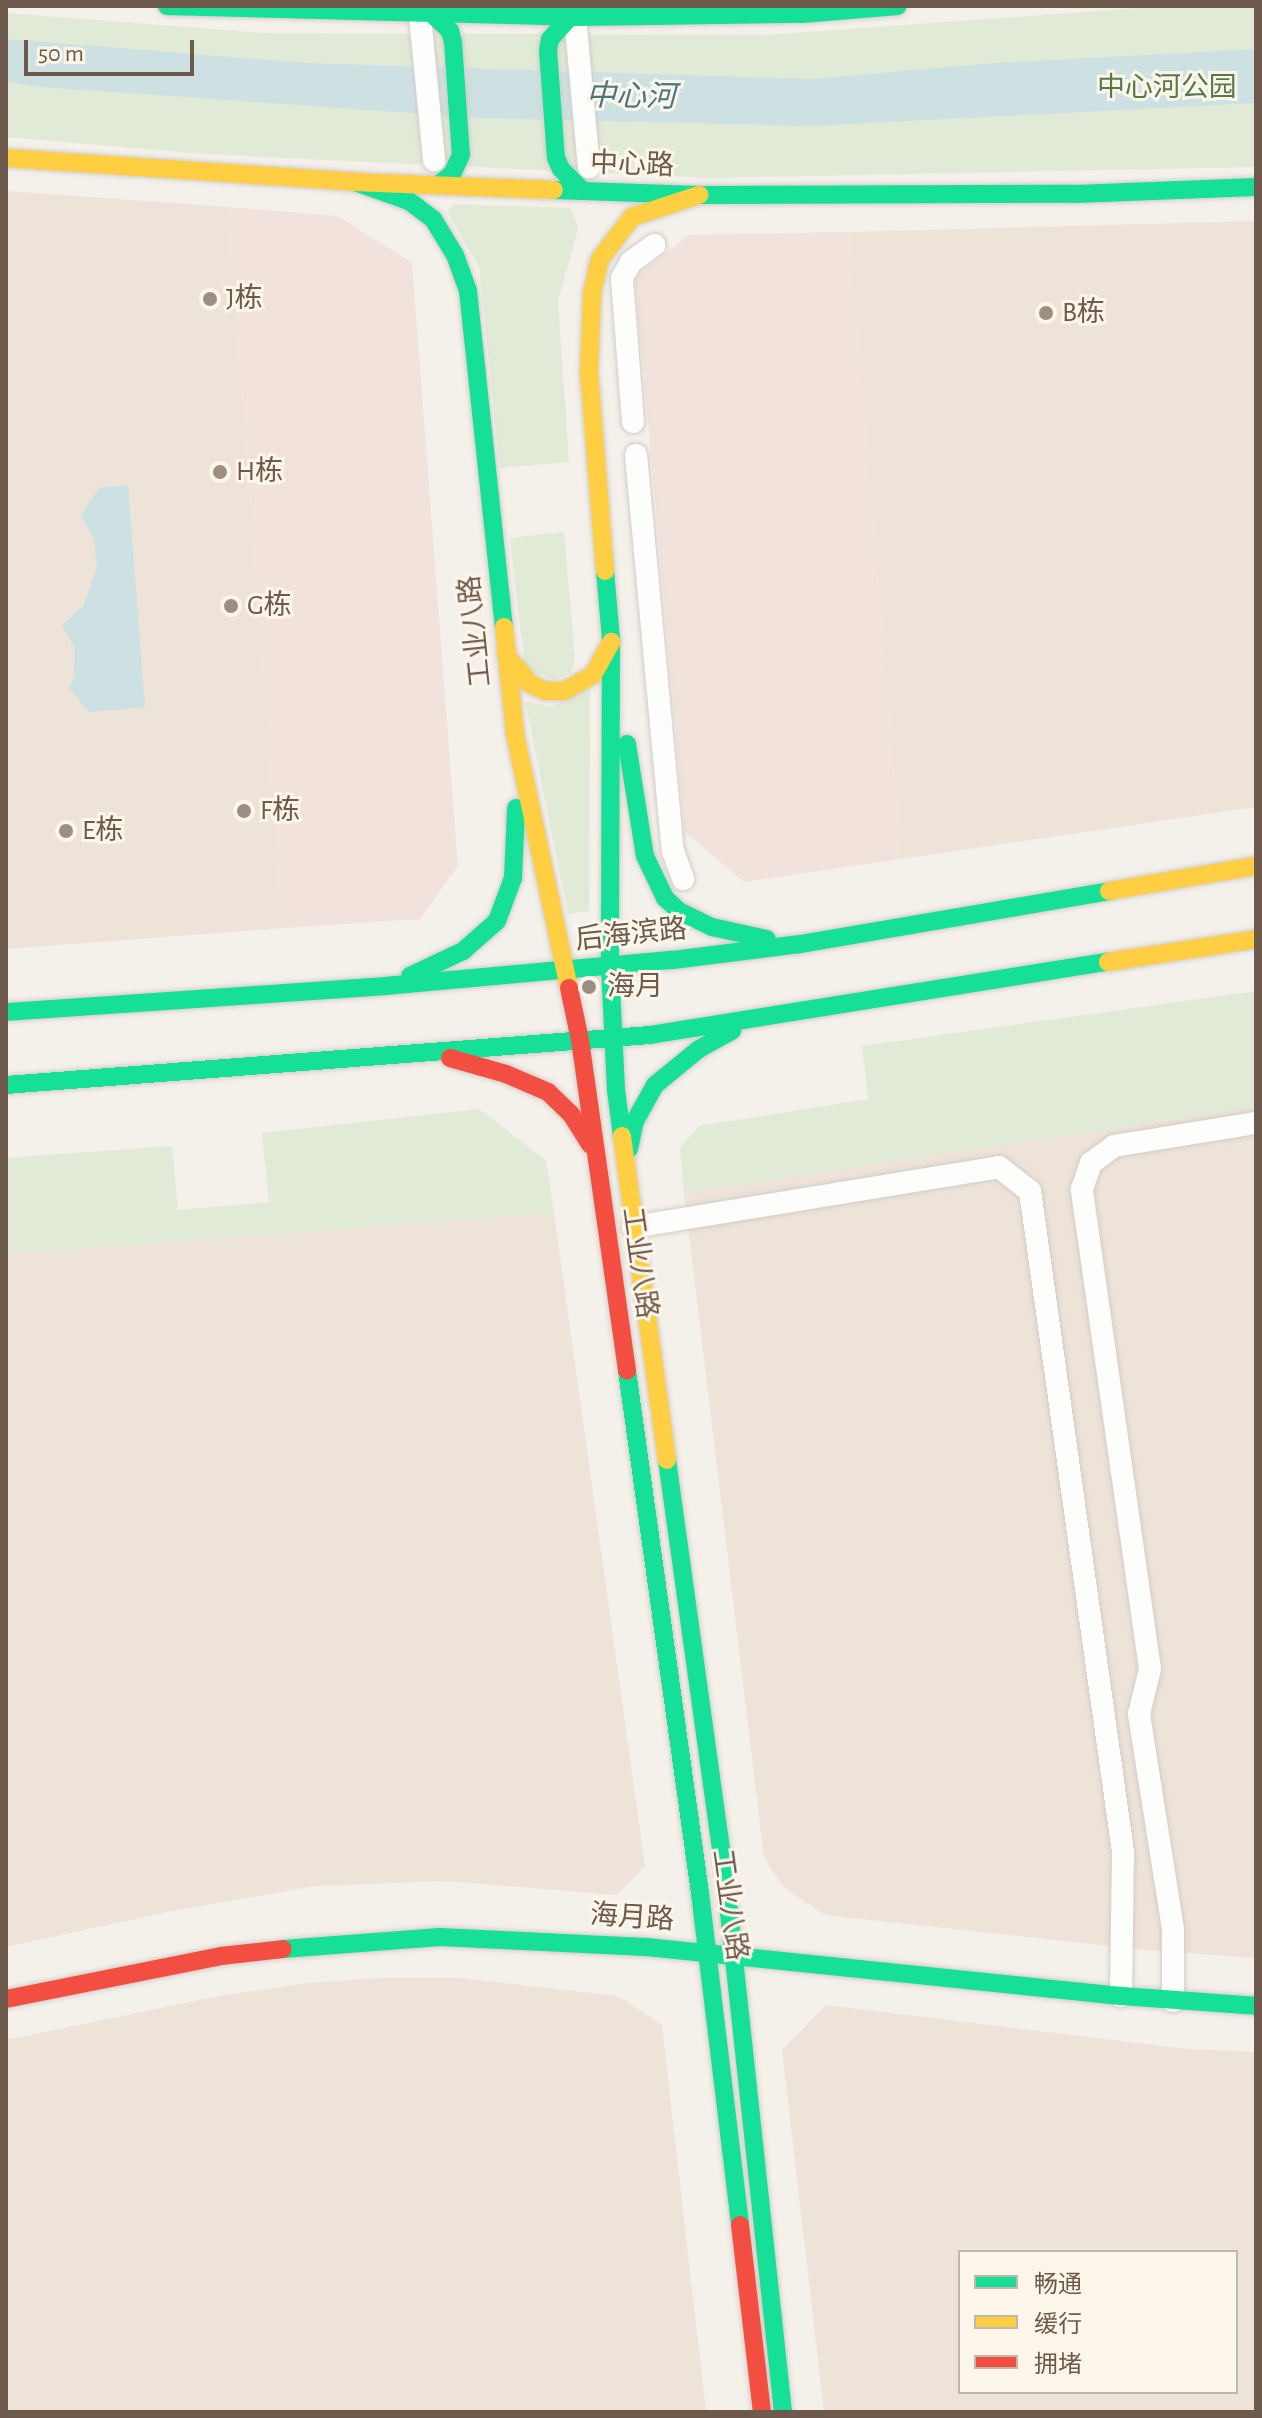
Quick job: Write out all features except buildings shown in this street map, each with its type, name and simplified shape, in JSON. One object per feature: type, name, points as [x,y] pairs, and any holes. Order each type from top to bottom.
[{"type":"main road","points":[[167,6],[678,16],[802,14],[898,6]]},
{"type":"main road","points":[[660,6],[678,16]]},
{"type":"main road","points":[[424,12],[450,31],[453,42],[461,155],[452,174],[438,185]]},
{"type":"main road","points":[[573,14],[550,39],[548,50],[556,158],[561,169],[583,191]]},
{"type":"main road","name":"中心路","points":[[6,158],[355,182],[699,195],[1076,194],[1256,187]]},
{"type":"main road","name":"工业八路","points":[[355,182],[409,201],[433,219],[455,255],[468,291],[476,341],[515,734],[580,1040],[707,1952],[762,2412]]},
{"type":"main road","name":"工业八路","points":[[699,195],[632,217],[600,259],[592,293],[589,372],[611,640],[610,967],[616,1090],[626,1179],[734,1955],[783,2412]]},
{"type":"main road","points":[[506,655],[530,684],[546,691],[564,691],[593,675],[611,640]]},
{"type":"main road","points":[[611,640],[645,856],[665,898],[679,911],[712,927],[800,944]]},
{"type":"main road","points":[[385,986],[463,951],[497,921],[508,899],[516,854],[515,734]]},
{"type":"main road","name":"后海滨路","points":[[6,1012],[610,967],[800,944],[1256,866]]},
{"type":"main road","points":[[6,1085],[432,1053],[750,1022],[1256,939]]},
{"type":"main road","points":[[626,1179],[635,1121],[655,1085],[699,1049],[750,1022]]},
{"type":"main road","points":[[432,1053],[506,1074],[548,1092],[571,1114],[595,1153]]},
{"type":"main road","name":"海月路","points":[[6,1999],[221,1956],[339,1942],[440,1937],[603,1943],[1121,1996],[1256,2006]]},
{"type":"street","points":[[424,12],[434,160]]},
{"type":"street","points":[[573,14],[589,167]]},
{"type":"street","points":[[633,422],[622,278],[631,262],[654,245]]},
{"type":"street","points":[[636,455],[673,851],[683,879]]},
{"type":"street","points":[[1173,2001],[1173,1929],[1139,1714],[1150,1669],[1082,1189],[1091,1163],[1114,1146],[1256,1123]]},
{"type":"street","points":[[633,1227],[999,1167],[1030,1191],[1123,1852],[1121,1996]]},
{"type":"shaded area","points":[[6,191],[228,207],[283,928],[6,949]]},
{"type":"shaded area","points":[[228,207],[338,216],[412,263],[458,866],[420,919],[283,928]]},
{"type":"shaded area","points":[[1256,221],[1256,807],[901,859],[848,232]]},
{"type":"shaded area","points":[[848,232],[901,859],[744,882],[685,832],[635,277],[689,235]]},
{"type":"shaded area","points":[[1256,1107],[1256,1958],[1146,1950],[825,1915],[784,1888],[764,1858],[684,1193]]},
{"type":"shaded area","points":[[554,1213],[645,1866],[617,1895],[447,1881],[315,1886],[167,1912],[6,1947],[6,1254]]},
{"type":"shaded area","points":[[382,1978],[459,1978],[618,1996],[662,2025],[706,2412],[6,2412],[6,2040],[219,1996],[307,1983]]},
{"type":"shaded area","points":[[826,2005],[1187,2049],[1256,2052],[1256,2412],[824,2412],[782,2050]]},
{"type":"green space","name":"中心河公园","points":[[1166,6],[1256,6],[1256,167],[708,178],[204,154],[6,137],[6,13],[261,33],[766,35]]},
{"type":"green space","points":[[453,204],[571,208],[578,229],[558,301],[569,462],[500,468],[479,267],[447,212]]},
{"type":"green space","points":[[564,532],[575,658],[571,673],[555,680],[525,668],[510,538]]},
{"type":"green space","points":[[590,686],[589,911],[568,914],[525,701],[551,707]]},
{"type":"green space","points":[[1256,991],[1256,1107],[684,1193],[680,1148],[699,1126],[868,1099],[862,1046]]},
{"type":"green space","points":[[479,1109],[546,1160],[554,1213],[6,1254],[6,1158],[172,1146],[178,1210],[269,1202],[262,1133]]},
{"type":"water","name":"中心河","points":[[6,39],[306,63],[811,79],[996,63],[1256,49],[1256,103],[811,126],[482,118],[6,82]]},
{"type":"water","points":[[128,485],[145,707],[89,712],[69,688],[74,676],[75,649],[62,625],[83,606],[97,568],[94,540],[81,515],[99,488]]},
{"type":"traffic: fast","points":[[167,6],[575,17],[802,14],[898,6]]},
{"type":"traffic: fast","points":[[432,14],[450,31],[453,42],[461,155],[452,174],[438,185]]},
{"type":"traffic: fast","points":[[570,17],[550,39],[548,50],[556,158],[561,169],[583,191]]},
{"type":"traffic: fast","points":[[355,182],[409,201],[433,219],[455,255],[468,291],[504,627]]},
{"type":"traffic: fast","points":[[554,190],[699,195],[1076,194],[1256,187]]},
{"type":"traffic: fast","points":[[605,571],[611,640],[610,967],[616,1090],[622,1136]]},
{"type":"traffic: fast","points":[[627,744],[645,856],[665,898],[679,911],[712,927],[767,939]]},
{"type":"traffic: fast","points":[[410,976],[463,951],[497,921],[513,878],[516,808]]},
{"type":"traffic: fast","points":[[6,1012],[385,986],[673,960],[800,944],[1109,891]]},
{"type":"traffic: fast","points":[[6,1085],[650,1035],[1108,962]]},
{"type":"traffic: fast","points":[[629,1149],[635,1121],[655,1085],[699,1049],[732,1031]]},
{"type":"traffic: fast","points":[[627,1371],[700,1893],[740,2225]]},
{"type":"traffic: fast","points":[[667,1460],[727,1894],[783,2412]]},
{"type":"traffic: fast","points":[[283,1949],[440,1937],[646,1947],[1121,1996],[1256,2006]]},
{"type":"traffic: slow","points":[[6,158],[355,182],[554,190]]},
{"type":"traffic: slow","points":[[605,571],[589,372],[592,293],[600,259],[632,217],[699,195]]},
{"type":"traffic: slow","points":[[504,627],[515,734],[569,988]]},
{"type":"traffic: slow","points":[[506,655],[530,684],[546,691],[564,691],[593,675],[611,642]]},
{"type":"traffic: slow","points":[[1109,891],[1256,866]]},
{"type":"traffic: slow","points":[[1108,962],[1256,939]]},
{"type":"traffic: slow","points":[[622,1136],[667,1460]]},
{"type":"traffic: jam","points":[[569,988],[580,1040],[627,1371]]},
{"type":"traffic: jam","points":[[450,1058],[506,1074],[548,1092],[571,1114],[590,1144]]},
{"type":"traffic: jam","points":[[6,1999],[221,1956],[283,1949]]},
{"type":"traffic: jam","points":[[740,2225],[762,2412]]},
{"type":"place","name":"J栋","points":[[210,299]]},
{"type":"place","name":"B栋","points":[[1046,313]]},
{"type":"place","name":"H栋","points":[[220,472]]},
{"type":"place","name":"G栋","points":[[231,606]]},
{"type":"place","name":"F栋","points":[[244,811]]},
{"type":"place","name":"E栋","points":[[66,831]]},
{"type":"place","name":"海月","points":[[589,987]]}]
